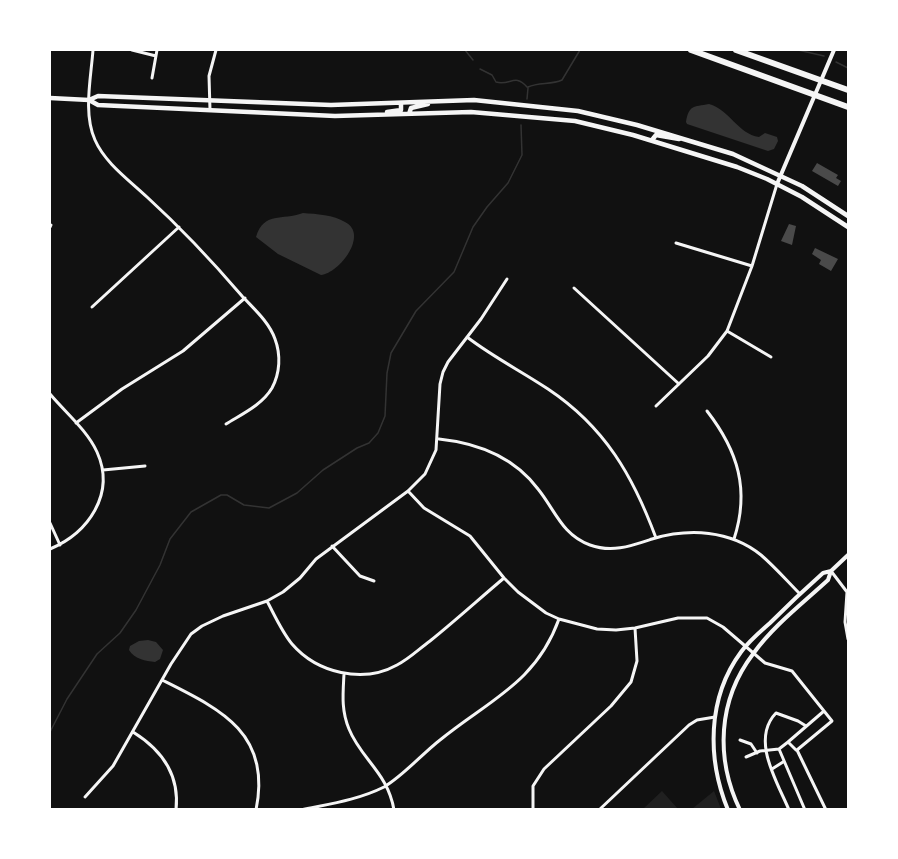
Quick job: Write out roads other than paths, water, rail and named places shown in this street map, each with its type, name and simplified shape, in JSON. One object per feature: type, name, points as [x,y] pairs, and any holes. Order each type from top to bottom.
[{"type":"highway","points":[[691,50],[849,108]]},
{"type":"highway","points":[[736,50],[849,90]]},
{"type":"main road","points":[[89,100],[98,96],[331,105],[484,101],[578,111],[685,139],[732,154],[782,175],[849,216]]},
{"type":"main road","points":[[50,98],[89,100],[98,105],[335,116],[471,112],[575,121],[652,140],[720,161],[777,184],[816,205],[849,227]]},
{"type":"main road","points":[[244,101],[244,111]]},
{"type":"main road","points":[[442,112],[448,109],[464,108],[463,101]]},
{"type":"main road","points":[[409,114],[411,108],[421,107],[430,102]]},
{"type":"main road","points":[[379,115],[401,110],[401,104]]},
{"type":"main road","points":[[652,140],[656,135],[671,139],[685,139]]},
{"type":"street","points":[[93,50],[89,100],[92,132],[105,156],[179,227],[245,298],[270,328],[278,349],[279,368],[273,386],[265,397],[226,424]]},
{"type":"street","points":[[132,50],[156,56]]},
{"type":"street","points":[[152,78],[157,50]]},
{"type":"street","points":[[210,110],[209,76],[216,50]]},
{"type":"street","points":[[656,406],[708,356],[727,331],[752,266],[777,184],[834,50]]},
{"type":"street","points":[[92,307],[179,227]]},
{"type":"street","points":[[676,243],[752,266]]},
{"type":"street","points":[[85,797],[113,766],[183,643],[191,634],[223,616],[267,601],[283,592],[332,546],[408,491],[425,474],[434,458],[438,439],[440,384],[443,372],[507,279]]},
{"type":"street","points":[[574,288],[679,385]]},
{"type":"street","points":[[76,423],[122,389],[183,351],[245,298]]},
{"type":"street","points":[[727,331],[771,357]]},
{"type":"street","points":[[467,337],[489,354],[548,388],[585,418],[612,449],[624,467],[639,495],[656,538]]},
{"type":"street","points":[[50,394],[97,451],[104,470],[102,492],[93,514],[76,534],[50,549]]},
{"type":"street","points":[[707,411],[728,442],[740,478],[740,519],[734,539]]},
{"type":"street","points":[[438,439],[460,441],[481,447],[509,462],[538,488],[566,530],[580,541],[603,548],[618,549],[679,532],[711,533],[734,539],[761,555],[800,594]]},
{"type":"street","points":[[104,470],[144,466]]},
{"type":"street","points":[[408,491],[424,508],[470,536],[504,578],[534,605],[559,619],[597,629],[635,628],[678,618],[707,618],[723,627],[765,663],[792,671],[832,721],[797,750]]},
{"type":"street","points":[[50,523],[60,545]]},
{"type":"street","points":[[332,546],[360,576],[374,581]]},
{"type":"street","points":[[728,810],[714,765],[715,717],[724,684],[733,664],[746,646],[800,594],[823,573],[831,571],[849,555]]},
{"type":"street","points":[[831,571],[847,592],[845,622],[849,639]]},
{"type":"street","points":[[740,810],[724,766],[723,725],[730,695],[753,653],[828,580],[831,571]]},
{"type":"street","points":[[267,601],[283,630],[301,653],[325,668],[344,674],[361,674],[395,667],[412,656],[504,578]]},
{"type":"street","points":[[301,810],[345,801],[386,785],[438,741],[495,701],[523,676],[546,650],[559,619]]},
{"type":"street","points":[[533,810],[531,793],[540,773],[611,706],[632,682],[637,661],[635,628]]},
{"type":"street","points":[[344,674],[342,702],[349,731],[386,785],[394,810]]},
{"type":"street","points":[[162,680],[217,710],[247,739],[255,754],[259,773],[260,792],[256,810]]},
{"type":"street","points":[[746,757],[779,749],[824,711]]},
{"type":"street","points":[[789,810],[765,747],[766,736],[772,717],[776,713],[806,726]]},
{"type":"street","points":[[599,810],[689,724],[715,717]]},
{"type":"street","points":[[133,732],[151,744],[169,765],[177,793],[176,810]]},
{"type":"street","points":[[740,740],[751,744],[757,753]]},
{"type":"street","points":[[788,742],[797,750],[826,810]]},
{"type":"street","points":[[779,749],[805,810]]},
{"type":"street","points":[[772,769],[783,762]]},
{"type":"waterway","points":[[465,50],[473,60]]},
{"type":"waterway","points":[[528,87],[562,80],[580,50]]},
{"type":"waterway","points":[[798,50],[824,56]]},
{"type":"waterway","points":[[836,62],[848,68]]},
{"type":"waterway","points":[[480,69],[492,75],[496,82],[516,80],[527,87]]},
{"type":"waterway","points":[[527,99],[528,88]]},
{"type":"waterway","points":[[50,732],[67,699],[97,654],[120,633],[136,610],[160,565],[170,539],[191,512],[221,495],[227,495],[244,505],[269,508],[297,493],[323,470],[369,443],[378,433],[385,416],[387,373],[391,353],[416,311],[454,272],[473,227],[508,183],[522,155],[521,125]]}]
